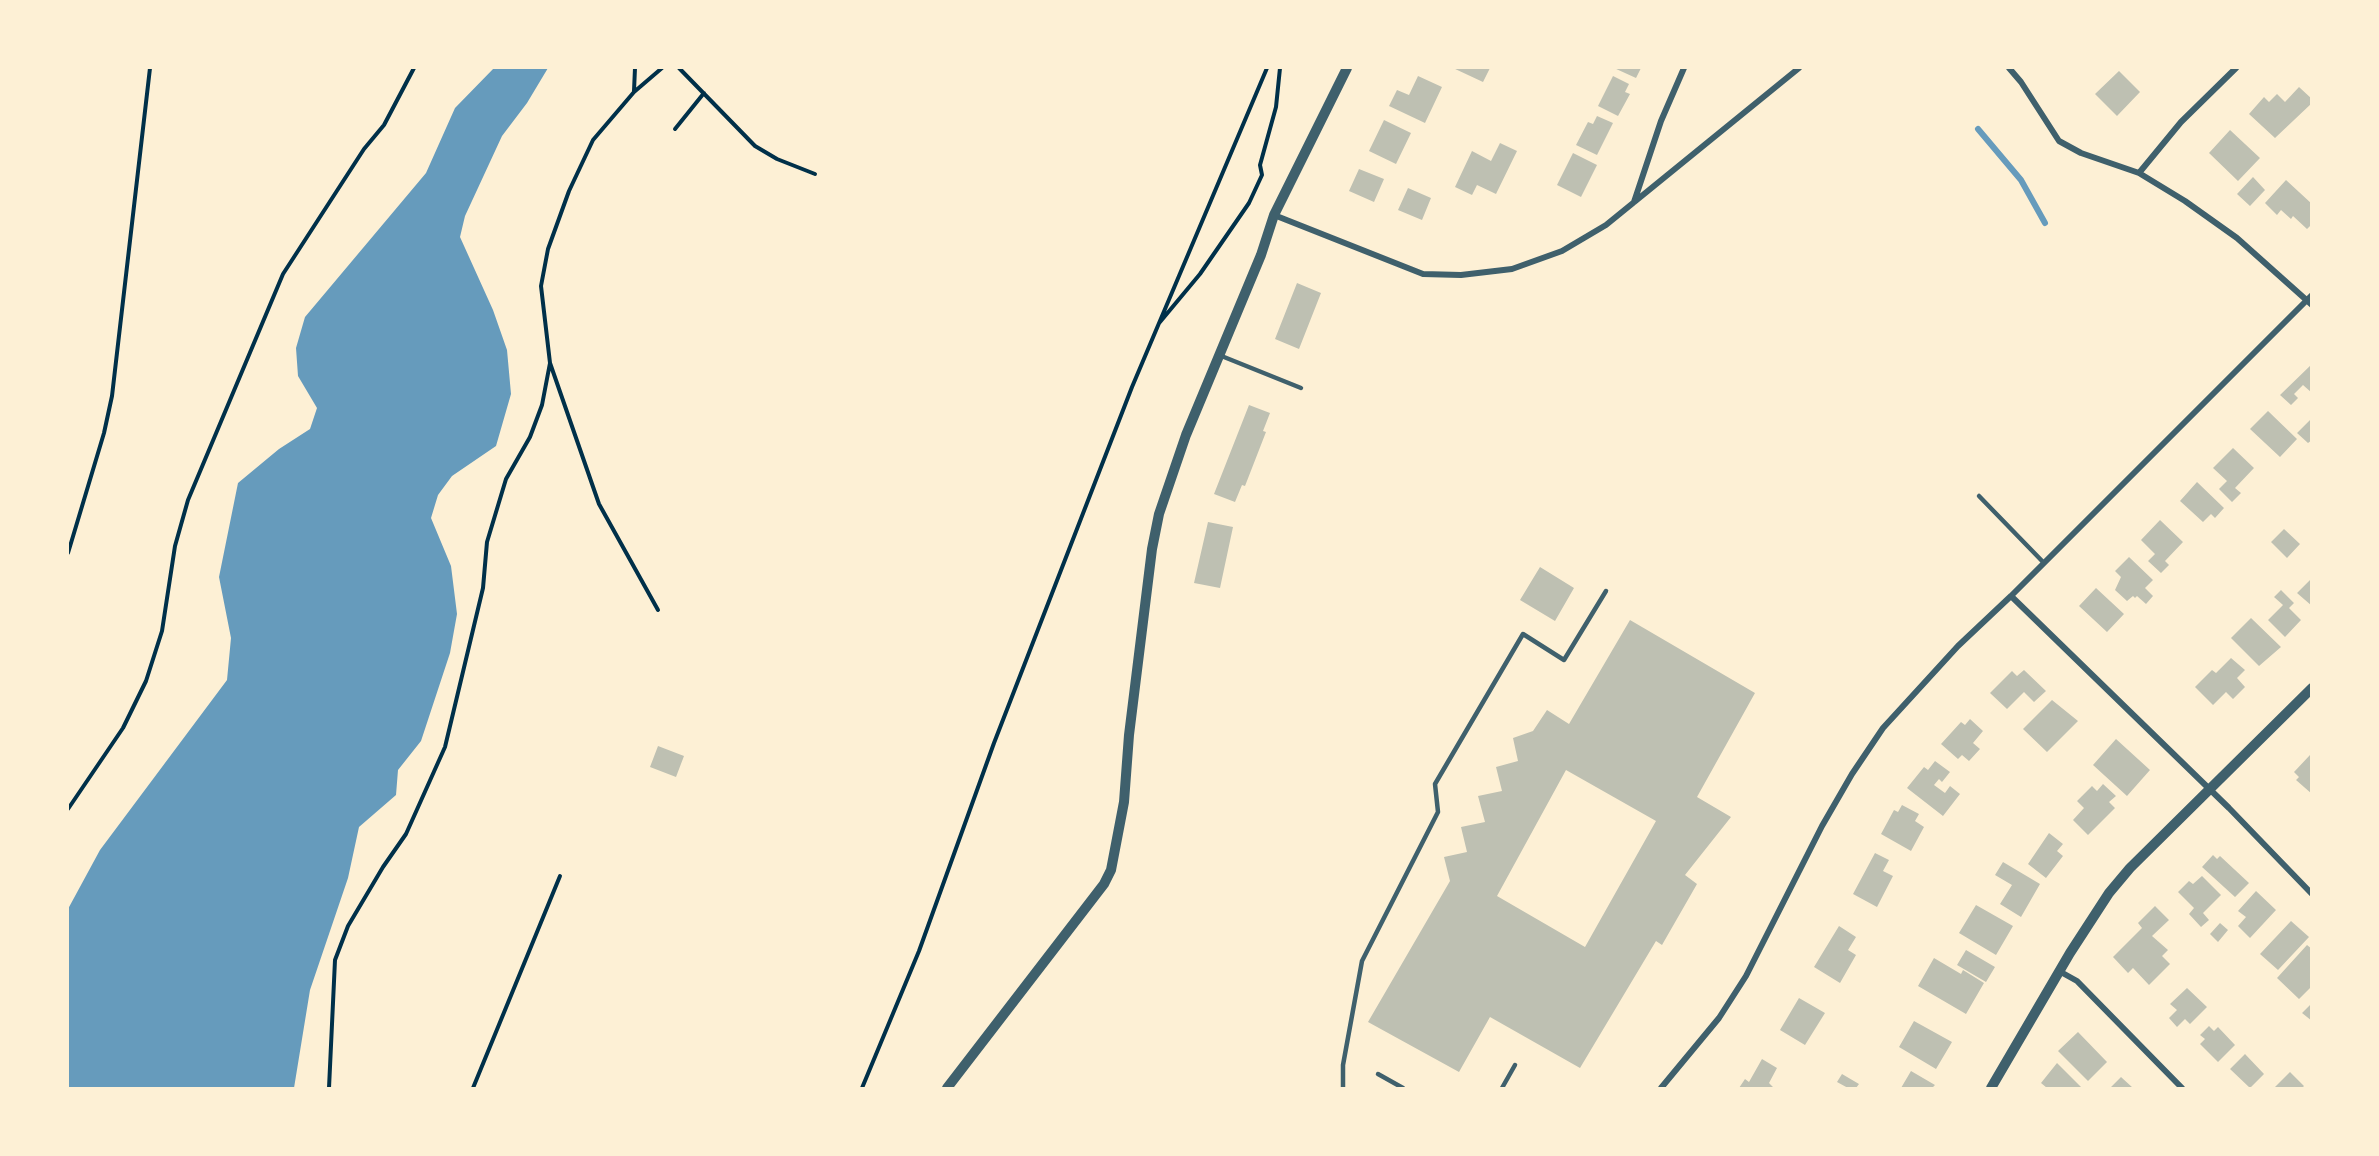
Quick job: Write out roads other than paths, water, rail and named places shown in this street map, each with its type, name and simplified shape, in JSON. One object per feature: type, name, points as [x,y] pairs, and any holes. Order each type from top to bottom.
[{"type":"street","points":[[947,1089],[1104,884],[1111,870],[1124,801],[1130,735],[1159,514],[1186,435],[1261,255],[1274,215],[1347,68]]},
{"type":"street","points":[[1634,202],[1661,121],[1684,68]]},
{"type":"street","points":[[1274,215],[1423,274],[1461,275],[1512,268],[1562,251],[1606,225],[1799,68]]},
{"type":"street","points":[[1661,1089],[1719,1018],[1746,976],[1822,826],[1852,774],[1883,728],[1958,646],[2310,300],[2237,238],[2139,173],[2081,153],[2059,141],[2021,82],[2009,68]]},
{"type":"street","points":[[2139,173],[2181,122],[2236,68]]},
{"type":"street","points":[[2011,596],[2210,790],[2312,894]]},
{"type":"street","points":[[1991,1089],[2059,971],[2096,911],[2118,882],[2312,688]]},
{"type":"street","points":[[2059,971],[2077,981],[2182,1089]]},
{"type":"lane","points":[[1219,355],[1301,388]]},
{"type":"lane","points":[[1979,496],[2044,563]]},
{"type":"lane","points":[[1343,1089],[1343,1065],[1362,961],[1438,812],[1435,784],[1523,634],[1564,660],[1605,591]]},
{"type":"lane","points":[[1502,1089],[1515,1065]]},
{"type":"lane","points":[[1378,1074],[1403,1089]]},
{"type":"water","points":[[494,68],[548,68],[527,103],[502,136],[465,216],[460,237],[493,310],[507,350],[511,394],[496,446],[452,476],[438,495],[431,518],[451,566],[457,614],[450,653],[421,741],[398,770],[396,795],[359,827],[348,878],[310,990],[294,1088],[68,1088],[68,909],[100,850],[227,680],[231,638],[219,577],[238,483],[279,449],[310,429],[317,408],[298,376],[296,348],[305,317],[426,173],[455,108]]},
{"type":"waterway","points":[[1978,129],[2021,180],[2045,223]]}]
